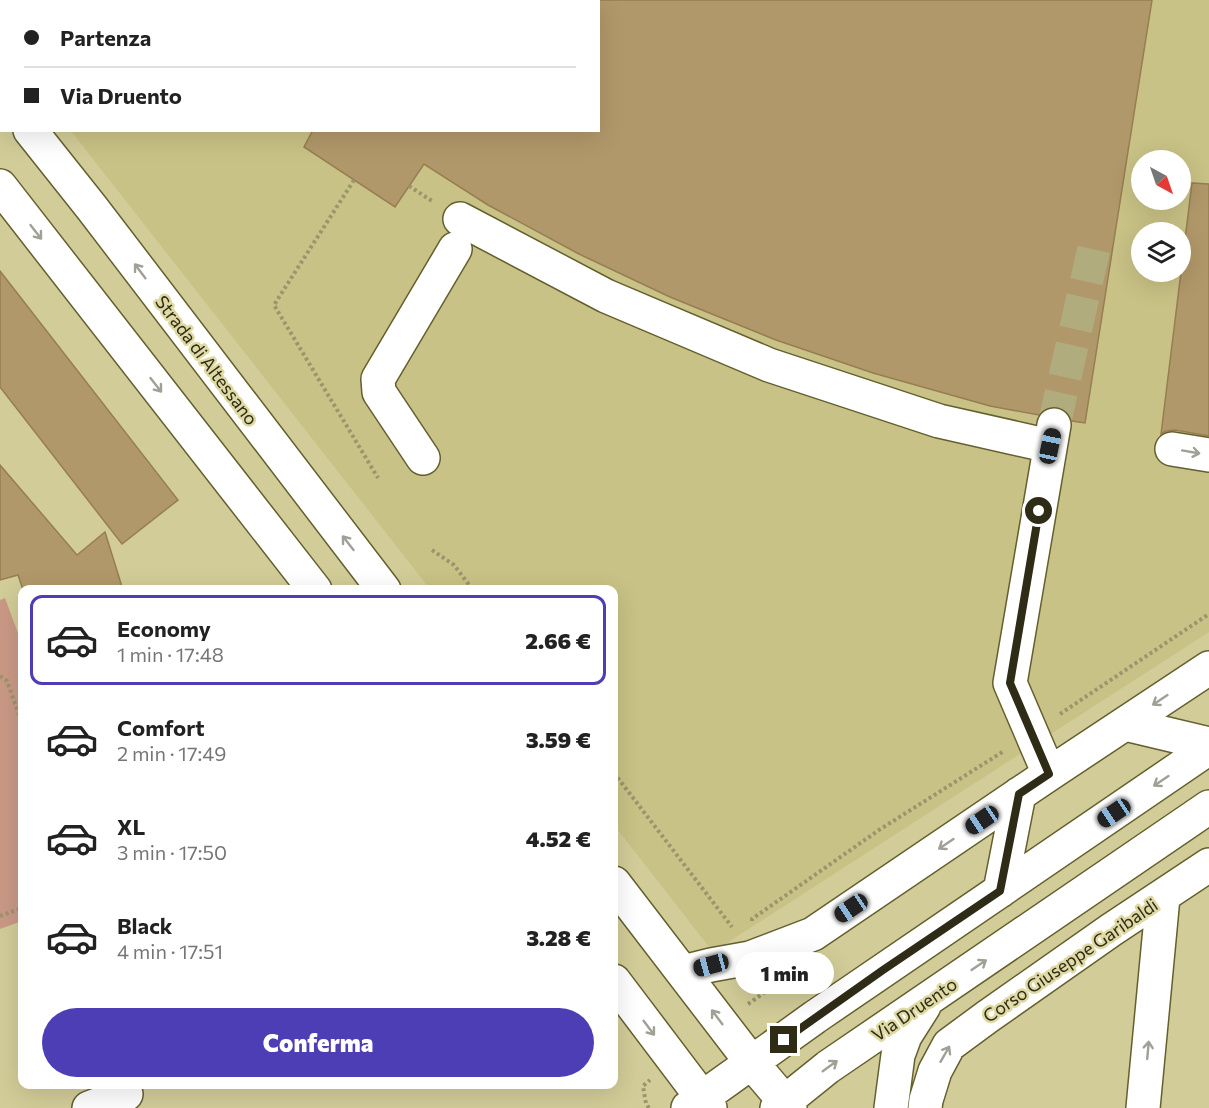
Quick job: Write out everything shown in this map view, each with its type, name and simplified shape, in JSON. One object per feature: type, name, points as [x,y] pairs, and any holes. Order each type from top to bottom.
[{"type":"street","name":"Strada di Altessano","points":[[32,132],[380,585]]},
{"type":"street","points":[[0,186],[311,585]]},
{"type":"street","points":[[423,458],[379,392],[378,379],[458,234],[769,365],[939,421],[1052,436],[1010,683],[1049,774]]},
{"type":"street","points":[[1172,449],[1209,455]]},
{"type":"street","points":[[683,972],[750,958],[813,934],[1209,668]]},
{"type":"street","points":[[1125,724],[1209,744]]},
{"type":"street","points":[[618,987],[700,1105],[815,1017],[1209,748]]},
{"type":"street","points":[[1000,891],[1019,794]]},
{"type":"street","name":"Via Druento","points":[[784,1106],[828,1067],[1209,807]]},
{"type":"street","points":[[1163,897],[1209,865]]},
{"type":"street","points":[[618,888],[784,1106]]},
{"type":"street","name":"Corso Giuseppe Garibaldi","points":[[925,1108],[935,1071],[949,1045],[1112,930],[1163,897]]},
{"type":"street","name":"Corso Giuseppe Garibaldi","points":[[1143,1108],[1163,897]]},
{"type":"street","points":[[1054,913],[1112,930]]},
{"type":"street","points":[[891,1108],[898,1055],[905,1036],[930,998]]},
{"type":"street","points":[[89,1108],[126,1094]]},
{"type":"path","points":[[354,180],[274,305],[378,478]]},
{"type":"path","points":[[432,550],[454,565],[469,585]]},
{"type":"path","points":[[0,676],[7,681],[18,712]]},
{"type":"path","points":[[618,778],[735,931]]},
{"type":"path","points":[[0,916],[18,909]]},
{"type":"shaded area","points":[[600,0],[1209,0],[1209,632],[713,952],[618,830],[618,585],[427,585],[72,132],[600,132]]},
{"type":"shaded area","points":[[5,598],[18,633],[18,922],[0,929],[0,600]]},
{"type":"building","points":[[600,0],[1152,0],[1085,423],[1072,421],[1066,411],[1058,407],[1047,408],[1039,415],[990,406],[873,373],[776,340],[670,297],[579,254],[488,205],[424,164],[395,207],[304,147],[312,132],[600,132]]},
{"type":"building","points":[[1192,183],[1209,184],[1209,436],[1175,430],[1161,434],[1180,282],[1191,282],[1191,222],[1187,222],[1189,210],[1191,210]]},
{"type":"building","points":[[0,271],[178,500],[122,544],[0,387]]},
{"type":"building","points":[[0,465],[77,555],[105,532],[121,585],[21,585],[18,575],[0,580]]},
{"type":"tunnel","points":[[1054,425],[1097,235]]},
{"type":"route","points":[[784,1040],[1000,891],[1019,794],[1049,774],[1010,683],[1039,511]]}]
